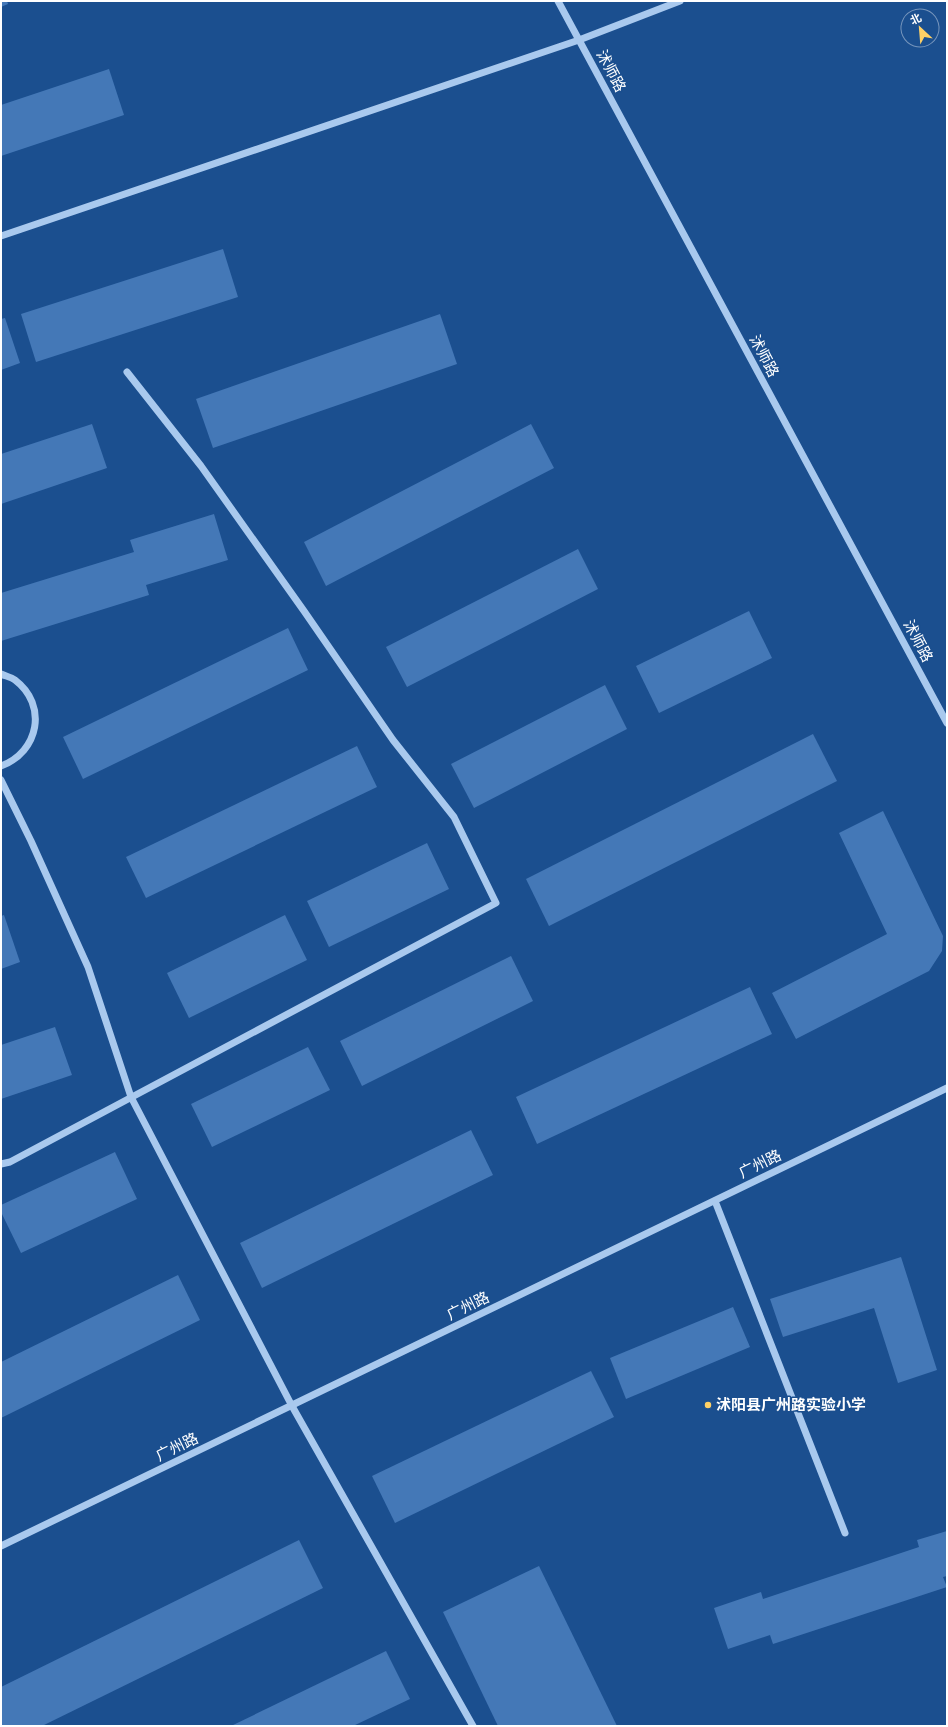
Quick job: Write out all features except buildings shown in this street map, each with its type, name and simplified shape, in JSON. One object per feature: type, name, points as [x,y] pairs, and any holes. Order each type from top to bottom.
[{"type":"street","name":"沭师路","points":[[558,1],[947,723]]},
{"type":"street","points":[[1,236],[579,40],[680,1]]},
{"type":"street","points":[[1,1164],[496,903],[454,817],[393,740],[201,466],[127,372]]},
{"type":"street","points":[[1,674],[14,679],[26,691],[34,705],[36,722],[32,738],[24,752],[10,762],[1,766]]},
{"type":"street","points":[[1,780],[32,841],[88,967],[130,1097],[292,1406],[473,1726]]},
{"type":"street","name":"广州路","points":[[1,1546],[947,1088]]},
{"type":"street","points":[[715,1201],[845,1533]]},
{"type":"place","name":"沭阳县广州路实验小学","points":[[708,1405]]}]
